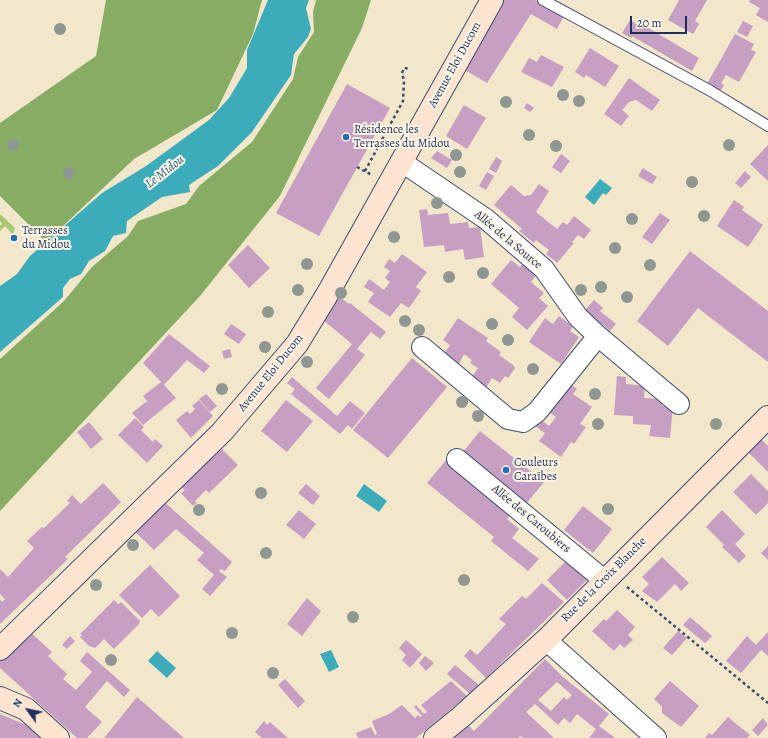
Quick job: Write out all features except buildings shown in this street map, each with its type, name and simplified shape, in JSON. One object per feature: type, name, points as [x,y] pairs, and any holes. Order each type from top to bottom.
[{"type":"street","name":"Avenue Eloi Ducom","points":[[0,649],[222,432],[297,344],[328,293],[492,0]]},
{"type":"street","name":"Allée de la Source","points":[[402,162],[486,219],[544,269],[578,317],[598,336],[679,404]]},
{"type":"street","points":[[422,347],[508,419],[523,422],[536,412],[598,336]]},
{"type":"street","name":"Rue de la Croix Blanche","points":[[435,738],[461,717],[546,640],[614,582],[768,417]]},
{"type":"street","name":"Allée des Caroubiers","points":[[457,459],[614,582]]},
{"type":"street","points":[[546,640],[656,738]]},
{"type":"street","points":[[0,698],[26,709],[58,738]]},
{"type":"lane","points":[[543,0],[708,90],[768,126]]},
{"type":"path","points":[[358,167],[366,172],[403,101],[404,81],[402,73],[404,68],[410,69]]},
{"type":"path","points":[[614,582],[768,703]]},
{"type":"green space","points":[[106,0],[262,0],[253,34],[217,110],[134,159],[46,242],[0,196],[0,123],[96,56]]},
{"type":"green space","points":[[316,0],[371,0],[362,28],[280,196],[200,296],[0,511],[0,359],[64,301],[92,267],[128,236],[138,221],[186,204],[199,186],[252,142],[293,79],[298,57],[314,32],[313,12]]},
{"type":"green space","points":[[0,214],[15,228],[13,235],[5,226],[0,231],[0,226],[2,224],[0,221]]},
{"type":"water","name":"Le Midou","points":[[268,0],[309,0],[306,8],[311,29],[308,37],[294,54],[291,75],[252,132],[218,166],[189,185],[190,192],[162,197],[127,221],[126,233],[113,236],[105,251],[89,261],[81,274],[70,279],[63,288],[63,297],[0,352],[0,286],[17,274],[30,256],[102,193],[146,166],[209,120],[229,98],[247,68],[247,50]]},
{"type":"water","points":[[600,179],[612,188],[606,195],[603,193],[594,205],[585,197]]},
{"type":"water","points":[[364,484],[387,501],[379,512],[356,496]]},
{"type":"water","points":[[331,650],[339,667],[329,672],[320,654]]},
{"type":"water","points":[[157,651],[176,668],[167,678],[148,661]]},
{"type":"place","name":"Résidence les Terrasses du Midou","points":[[346,137]]},
{"type":"place","name":"Terrasses du Midou","points":[[14,238]]},
{"type":"place","name":"Couleurs Caraïbes","points":[[506,470]]}]
